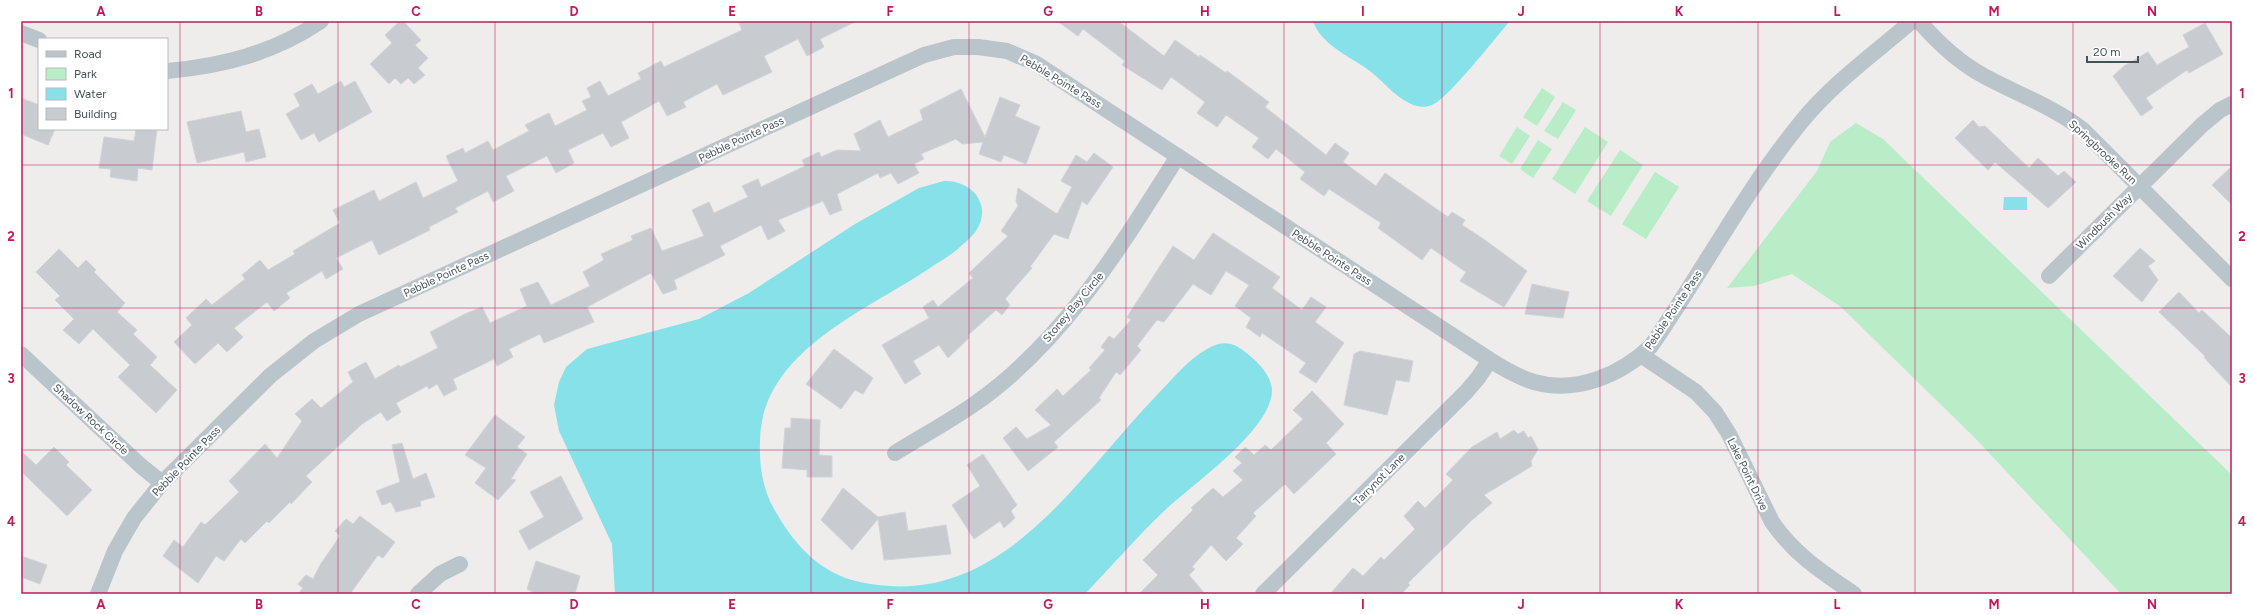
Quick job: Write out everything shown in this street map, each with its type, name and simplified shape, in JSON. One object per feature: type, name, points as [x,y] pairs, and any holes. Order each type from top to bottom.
[{"type":"street","points":[[168,71],[210,66],[239,60],[286,42],[321,21]]},
{"type":"street","name":"Pebble Pointe Pass","points":[[98,594],[114,551],[134,518],[162,483],[271,375],[298,352],[343,323],[924,54],[954,47],[978,47],[1020,55],[1178,156],[1490,360],[1524,379],[1549,385],[1560,385],[1601,378],[1620,370],[1651,346],[1770,164],[1803,120],[1821,100],[1912,21]]},
{"type":"street","name":"Springbrooke Run","points":[[1919,21],[1936,41],[1958,60],[1983,75],[2070,120],[2083,130],[2232,279]]},
{"type":"street","points":[[21,33],[38,40]]},
{"type":"street","name":"Windbush Way","points":[[2049,276],[2139,186],[2202,126],[2220,110],[2232,104]]},
{"type":"street","name":"Stoney Bay Circle","points":[[895,453],[974,405],[1001,383],[1061,325],[1108,266],[1178,156]]},
{"type":"street","name":"Shadow Rock Circle","points":[[21,354],[141,466],[162,483]]},
{"type":"street","name":"Lake Point Drive","points":[[1641,355],[1696,392],[1711,407],[1723,423],[1769,516],[1782,537],[1807,562],[1854,594]]},
{"type":"street","name":"Tarrynot Lane","points":[[1263,594],[1466,392],[1490,360]]},
{"type":"street","points":[[418,594],[440,574],[460,564]]},
{"type":"green space","points":[[1542,88],[1555,97],[1537,126],[1523,117]]},
{"type":"green space","points":[[1563,102],[1576,110],[1558,139],[1544,131]]},
{"type":"green space","points":[[1856,123],[1883,139],[2232,475],[2232,594],[2121,594],[1975,438],[1841,307],[1792,274],[1754,286],[1727,288],[1817,171],[1830,142]]},
{"type":"green space","points":[[1517,127],[1530,136],[1512,164],[1499,156]]},
{"type":"green space","points":[[1585,127],[1608,142],[1575,194],[1552,179]]},
{"type":"green space","points":[[1538,140],[1552,149],[1533,178],[1520,169]]},
{"type":"green space","points":[[1620,150],[1643,165],[1611,216],[1587,201]]},
{"type":"green space","points":[[1655,172],[1679,187],[1646,239],[1622,224]]},
{"type":"water","points":[[1313,21],[1510,21],[1449,92],[1432,105],[1424,107],[1416,106],[1405,101],[1372,72],[1335,48],[1322,36]]},
{"type":"water","points":[[944,181],[963,185],[977,196],[981,203],[982,212],[981,221],[976,231],[955,252],[850,317],[823,336],[798,357],[778,381],[765,409],[760,451],[761,470],[768,497],[784,526],[802,548],[822,566],[834,573],[860,582],[909,586],[953,578],[993,559],[1029,532],[1063,500],[1186,364],[1212,346],[1226,343],[1236,346],[1249,355],[1263,368],[1269,379],[1272,391],[1268,407],[1258,423],[1227,457],[1162,513],[1085,594],[615,594],[612,544],[559,431],[554,405],[559,382],[566,367],[587,349],[699,319],[749,293],[855,224],[919,188]]},
{"type":"water","points":[[2004,197],[2027,197],[2027,210],[2003,210]]},
{"type":"building","points":[[400,21],[403,21],[421,40],[415,45],[428,58],[418,68],[425,75],[414,84],[408,78],[401,84],[395,78],[389,84],[370,64],[392,43],[385,35]]},
{"type":"building","points":[[738,21],[857,21],[820,39],[824,47],[807,56],[798,39],[764,56],[772,72],[723,95],[717,84],[683,102],[686,107],[667,116],[659,101],[621,122],[629,138],[611,147],[603,133],[568,150],[574,163],[556,173],[547,156],[506,176],[514,191],[493,202],[488,191],[455,208],[458,212],[429,227],[430,230],[379,255],[372,240],[336,258],[343,269],[326,279],[322,271],[286,293],[290,298],[274,311],[267,302],[234,328],[243,337],[227,352],[218,343],[195,364],[174,342],[192,325],[186,318],[206,299],[212,305],[245,279],[242,275],[260,260],[268,270],[295,254],[293,251],[340,223],[333,210],[374,190],[379,201],[416,182],[423,198],[458,181],[446,156],[463,148],[465,153],[488,141],[493,150],[529,131],[525,125],[549,113],[555,126],[587,110],[582,101],[591,97],[587,88],[600,81],[608,96],[641,79],[638,73],[661,61],[664,67],[742,30]]},
{"type":"building","points":[[1057,21],[1118,21],[1164,56],[1175,40],[1199,57],[1200,55],[1226,73],[1227,71],[1269,102],[1265,107],[1326,155],[1335,143],[1349,153],[1343,162],[1376,186],[1385,173],[1448,217],[1452,212],[1465,220],[1462,225],[1527,271],[1504,307],[1460,281],[1466,272],[1431,248],[1422,260],[1378,228],[1381,223],[1329,189],[1324,196],[1300,179],[1305,172],[1276,149],[1268,159],[1252,147],[1259,138],[1226,115],[1217,127],[1197,113],[1205,102],[1171,77],[1162,90],[1122,65],[1125,61],[1083,29],[1078,36]]},
{"type":"building","points":[[2205,23],[2223,54],[2189,73],[2187,70],[2146,98],[2153,108],[2141,116],[2113,76],[2124,66],[2148,52],[2157,65],[2189,47],[2183,35]]},
{"type":"building","points":[[341,81],[344,87],[355,81],[372,112],[319,142],[314,133],[301,140],[286,114],[300,106],[294,94],[312,84],[318,94]]},
{"type":"building","points":[[961,89],[985,137],[1000,97],[1020,105],[1015,116],[1040,127],[1026,164],[1004,155],[1001,162],[979,154],[983,142],[962,144],[956,139],[921,154],[924,159],[914,164],[919,173],[898,184],[891,173],[880,178],[878,173],[837,194],[842,210],[830,215],[823,201],[778,220],[785,231],[768,240],[761,225],[720,246],[725,255],[674,280],[677,289],[663,294],[651,273],[587,307],[594,322],[544,343],[540,334],[509,349],[513,357],[497,366],[494,359],[453,379],[457,389],[444,396],[437,384],[429,389],[427,386],[396,403],[401,412],[387,421],[381,412],[362,424],[306,476],[312,482],[291,504],[290,502],[269,523],[267,521],[245,543],[241,539],[224,561],[216,556],[198,583],[163,556],[174,540],[183,547],[201,522],[205,525],[239,492],[229,481],[265,444],[277,458],[302,421],[295,414],[312,399],[321,408],[353,382],[348,372],[366,362],[375,379],[399,365],[400,367],[438,348],[430,332],[465,314],[482,307],[490,323],[527,306],[520,289],[538,282],[551,305],[590,286],[583,272],[604,260],[601,254],[633,240],[631,236],[651,228],[662,251],[704,236],[692,210],[709,202],[714,213],[748,197],[742,186],[758,179],[761,187],[805,166],[802,160],[819,152],[821,157],[837,150],[861,151],[854,134],[880,120],[888,137],[923,120],[920,110]]},
{"type":"building","points":[[21,98],[38,105],[38,130],[55,130],[48,145],[21,134]]},
{"type":"building","points":[[241,111],[246,132],[259,129],[266,157],[246,162],[244,152],[197,163],[187,122]]},
{"type":"building","points":[[1973,120],[1979,127],[1985,126],[2029,168],[2038,158],[2058,176],[2064,171],[2076,182],[2048,208],[1995,162],[1988,170],[1955,138]]},
{"type":"building","points":[[136,130],[157,130],[152,170],[138,168],[137,181],[110,177],[111,169],[99,168],[104,137],[134,141]]},
{"type":"building","points":[[1094,153],[1113,167],[1087,205],[1082,201],[1068,239],[1054,234],[1030,267],[1032,268],[1005,299],[1010,305],[1002,315],[996,310],[968,335],[969,338],[948,358],[939,345],[913,361],[921,374],[905,384],[882,345],[929,318],[923,307],[933,300],[938,307],[973,278],[969,273],[1008,236],[1001,231],[1018,206],[1016,201],[1018,188],[1057,214],[1072,187],[1061,181],[1076,155],[1087,162]]},
{"type":"building","points":[[2232,166],[2232,205],[2212,185]]},
{"type":"building","points":[[1213,233],[1280,277],[1272,288],[1302,310],[1311,297],[1326,307],[1315,322],[1344,343],[1316,383],[1299,372],[1306,363],[1262,333],[1260,337],[1246,327],[1251,318],[1235,306],[1249,285],[1226,271],[1211,295],[1193,284],[1164,322],[1157,320],[1137,346],[1141,350],[1120,375],[1116,372],[1099,398],[1101,400],[1054,442],[1058,447],[1028,471],[1003,438],[1016,427],[1027,439],[1051,425],[1035,410],[1057,389],[1063,396],[1091,370],[1089,368],[1105,350],[1101,347],[1109,336],[1114,339],[1131,320],[1127,317],[1173,246],[1194,260]]},
{"type":"building","points":[[2140,248],[2155,261],[2148,266],[2158,280],[2142,302],[2113,276]]},
{"type":"building","points":[[59,249],[78,268],[86,260],[96,270],[94,272],[125,303],[117,312],[137,330],[133,334],[157,357],[150,365],[177,390],[156,413],[118,377],[130,365],[93,329],[79,344],[63,330],[74,319],[55,300],[60,296],[36,272]]},
{"type":"building","points":[[1532,284],[1569,292],[1563,318],[1525,314]]},
{"type":"building","points":[[2179,292],[2199,313],[2202,310],[2232,338],[2232,387],[2210,364],[2204,357],[2205,356],[2159,312]]},
{"type":"building","points":[[834,349],[873,378],[863,394],[855,390],[841,409],[806,384]]},
{"type":"building","points":[[1360,351],[1413,361],[1409,382],[1396,380],[1387,415],[1344,405],[1354,354]]},
{"type":"building","points":[[1312,391],[1344,424],[1326,443],[1336,454],[1294,494],[1285,484],[1253,513],[1256,516],[1236,538],[1243,544],[1226,561],[1211,545],[1192,567],[1195,569],[1189,575],[1205,594],[1139,594],[1158,575],[1143,560],[1193,510],[1191,508],[1213,488],[1223,497],[1243,480],[1233,471],[1242,463],[1235,457],[1245,447],[1254,455],[1265,445],[1271,450],[1303,419],[1293,410]]},
{"type":"building","points":[[495,415],[525,437],[517,447],[527,454],[511,479],[516,480],[498,500],[475,483],[486,468],[465,455]]},
{"type":"building","points":[[791,418],[820,420],[819,455],[832,456],[832,477],[807,477],[807,470],[782,468],[785,428],[791,428]]},
{"type":"building","points":[[1514,430],[1518,434],[1524,431],[1528,438],[1531,436],[1538,449],[1531,461],[1532,466],[1484,495],[1492,503],[1471,521],[1408,583],[1410,585],[1401,594],[1330,594],[1353,568],[1363,576],[1381,557],[1384,560],[1415,529],[1404,516],[1418,501],[1425,508],[1453,480],[1446,474],[1472,447],[1497,432],[1500,439]]},
{"type":"building","points":[[402,443],[413,479],[426,473],[435,497],[420,501],[421,506],[396,512],[391,502],[382,505],[376,491],[400,482],[392,445]]},
{"type":"building","points":[[54,447],[69,462],[66,465],[92,490],[67,516],[21,471],[21,451],[36,465]]},
{"type":"building","points":[[983,454],[1017,505],[1011,511],[1015,518],[1004,528],[1000,521],[974,539],[952,505],[980,486],[967,465]]},
{"type":"building","points":[[561,476],[583,519],[529,550],[519,531],[544,517],[530,492]]},
{"type":"building","points":[[843,488],[878,517],[905,512],[908,531],[946,525],[951,554],[884,560],[878,519],[852,550],[821,520]]},
{"type":"building","points":[[360,516],[395,542],[383,558],[378,555],[350,594],[298,594],[303,588],[298,584],[306,575],[313,579],[320,565],[340,536],[335,531],[346,519],[353,524]]},
{"type":"building","points":[[21,556],[47,565],[40,584],[21,577]]},
{"type":"building","points":[[536,561],[580,576],[575,594],[536,594],[527,589]]}]
